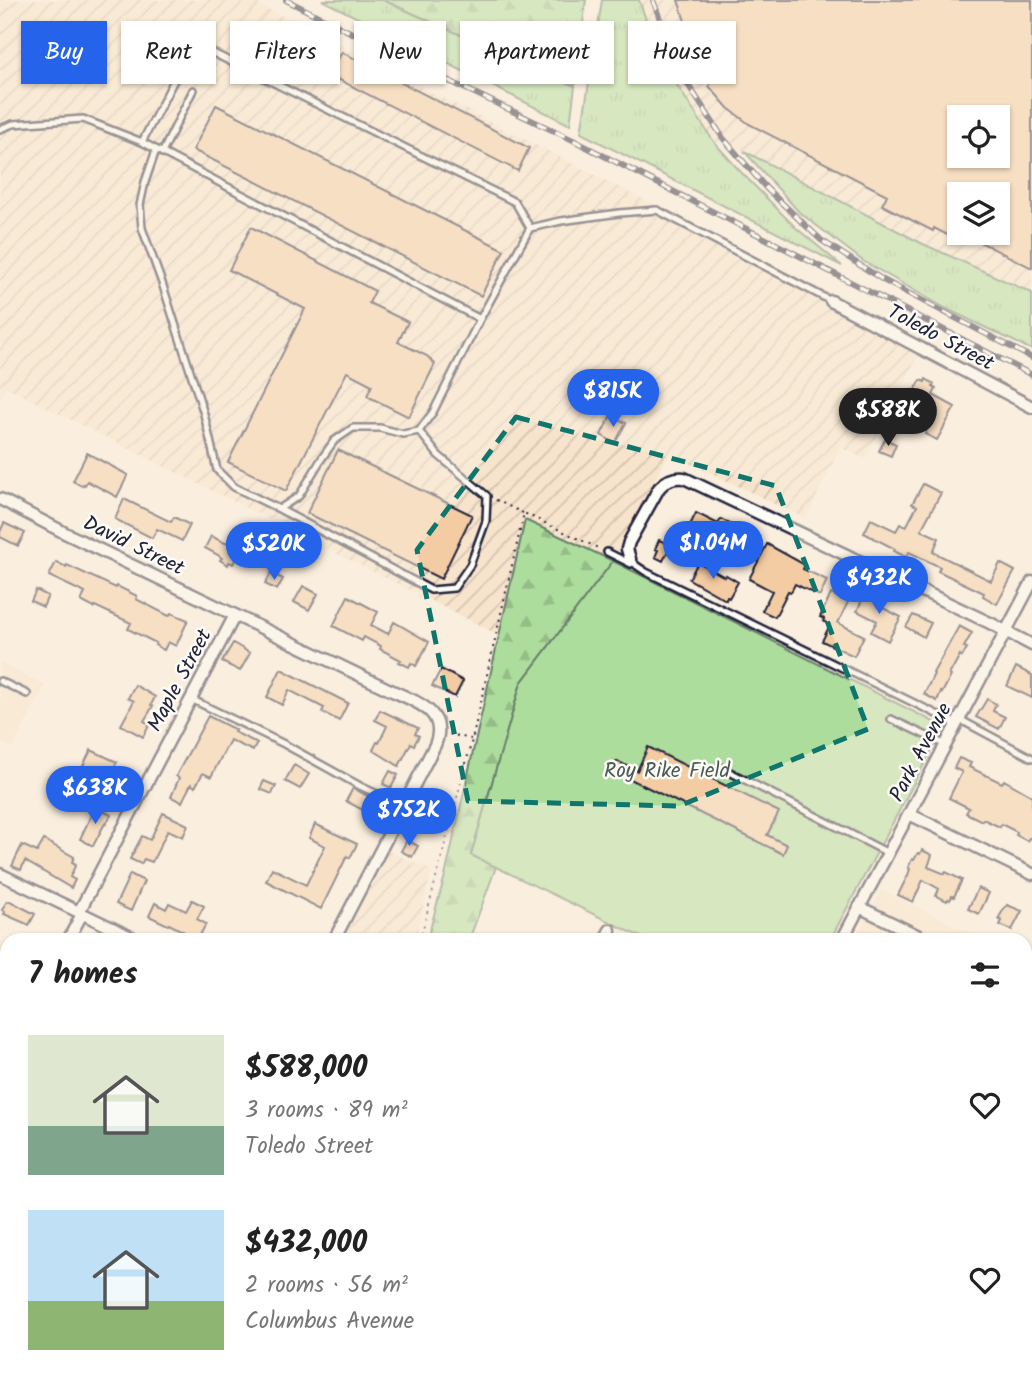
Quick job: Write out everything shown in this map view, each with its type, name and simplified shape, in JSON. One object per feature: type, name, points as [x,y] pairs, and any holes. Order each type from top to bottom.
[{"type":"street","name":"Toledo Street","points":[[831,301],[1032,407]]},
{"type":"street","points":[[633,563],[627,549],[629,541],[659,488],[670,479],[684,478],[1032,645]]},
{"type":"street","name":"David Street","points":[[0,499],[428,709],[437,720],[440,732]]},
{"type":"street","name":"Park Avenue","points":[[846,933],[1032,582]]},
{"type":"street","name":"Maple Street","points":[[71,933],[235,615]]},
{"type":"street","points":[[338,933],[440,732]]},
{"type":"street","points":[[909,814],[1032,874]]},
{"type":"street","points":[[0,874],[122,933]]},
{"type":"street","points":[[859,907],[913,933]]},
{"type":"lane","points":[[142,142],[187,55],[205,49],[515,202],[530,228]]},
{"type":"lane","points":[[193,90],[145,182],[140,205],[142,228],[204,414],[217,470],[234,487],[431,590],[454,588],[470,565],[486,521],[487,496],[438,454],[419,431]]},
{"type":"lane","points":[[0,129],[12,124],[83,120],[142,142],[480,319]]},
{"type":"lane","points":[[279,509],[299,496],[334,441],[353,428],[380,428],[403,434],[419,431],[433,412],[530,228],[619,213],[657,211],[831,301]]},
{"type":"lane","points":[[607,552],[1032,758]]},
{"type":"lane","points":[[0,681],[27,694]]},
{"type":"lane","points":[[191,699],[403,806]]},
{"type":"lane","points":[[891,719],[946,744]]},
{"type":"lane","points":[[720,767],[888,853]]},
{"type":"path","points":[[487,496],[607,552]]},
{"type":"path","points":[[422,933],[472,740],[524,513]]},
{"type":"path","points":[[440,732],[472,740]]},
{"type":"highlighted area","points":[[516,417],[776,486],[868,729],[679,806],[468,801],[417,550]]},
{"type":"shaded area","points":[[0,0],[250,0],[291,21],[230,21],[230,84],[340,84],[340,46],[354,53],[354,84],[416,84],[925,342],[865,459],[840,447],[806,519],[669,453],[613,561],[525,520],[499,635],[6,387],[0,398]]},
{"type":"shaded area","points":[[639,0],[1032,0],[1032,293],[921,243],[744,151],[714,142],[676,84],[736,84],[736,21],[646,21]]},
{"type":"shaded area","points":[[0,662],[45,685],[13,748],[0,742]]},
{"type":"shaded area","points":[[389,851],[432,870],[417,933],[347,933]]},
{"type":"shaded area","points":[[881,890],[970,933],[859,933]]},
{"type":"green space","points":[[322,0],[383,0],[430,21],[364,21]]},
{"type":"green space","points":[[383,0],[586,0],[583,21],[460,21],[460,34],[446,28],[446,21],[430,21]]},
{"type":"green space","points":[[602,0],[639,0],[646,21],[628,21],[628,84],[676,84],[714,142],[739,170],[795,227],[842,266],[581,133],[589,84],[614,84],[614,21],[599,21]]},
{"type":"green space","points":[[446,28],[460,34],[460,70],[446,62]]},
{"type":"green space","points":[[489,84],[575,86],[570,125]]},
{"type":"green space","points":[[744,151],[921,243],[1032,293],[1032,350],[945,308],[863,261],[799,212]]},
{"type":"green space","points":[[525,520],[613,561],[521,683],[471,855],[496,867],[472,933],[429,933],[446,872]]},
{"type":"green space","name":"Roy Rike Field","points":[[613,561],[944,727],[834,933],[633,933],[471,855],[521,683]]},
{"type":"building","points":[[678,0],[1032,0],[1032,268],[986,245],[1010,245],[1010,182],[947,182],[947,235],[934,228],[933,231],[882,205],[887,195],[749,124],[728,108],[709,86],[736,84],[736,21],[685,21]]},
{"type":"building","points":[[342,52],[354,58],[354,84],[404,84],[529,148],[518,171],[340,80]]},
{"type":"building","points":[[216,105],[504,250],[481,296],[193,150]]},
{"type":"building","points":[[251,227],[375,291],[369,303],[408,322],[398,342],[427,356],[435,364],[409,417],[367,396],[372,385],[347,372],[286,491],[228,462],[305,309],[229,270]]},
{"type":"building","points":[[926,379],[934,384],[936,389],[933,395],[955,407],[937,440],[925,434],[934,416],[906,400],[921,380],[925,382]]},
{"type":"building","points":[[611,415],[626,423],[615,443],[601,435]]},
{"type":"building","points":[[885,439],[896,444],[891,456],[879,451]]},
{"type":"building","points":[[338,450],[472,515],[441,579],[307,513]]},
{"type":"building","points":[[87,453],[128,475],[117,497],[87,481],[82,486],[73,481]]},
{"type":"building","points":[[923,484],[941,493],[921,530],[939,538],[933,552],[991,581],[1000,563],[1015,571],[997,604],[983,596],[984,593],[938,571],[940,567],[909,552],[906,557],[864,533],[871,519],[896,531],[900,524],[906,527],[917,506],[912,504]]},
{"type":"building","points":[[124,499],[171,522],[174,517],[190,525],[182,541],[157,529],[152,538],[115,519]]},
{"type":"building","points":[[696,513],[718,524],[721,519],[737,528],[726,551],[687,531]]},
{"type":"building","points":[[4,523],[25,533],[18,546],[0,537]]},
{"type":"building","points":[[211,536],[230,544],[235,536],[241,540],[237,548],[241,550],[233,564],[229,562],[228,565],[205,548]]},
{"type":"building","points":[[659,540],[671,545],[663,561],[655,557]]},
{"type":"building","points":[[767,544],[805,565],[803,569],[827,580],[820,596],[795,584],[791,592],[788,591],[775,617],[762,611],[772,591],[749,579]]},
{"type":"building","points":[[56,562],[116,588],[117,586],[169,616],[171,613],[188,620],[176,646],[168,642],[164,650],[128,629],[131,623],[81,601],[85,593],[49,576]]},
{"type":"building","points":[[698,562],[738,582],[729,598],[726,600],[689,579]]},
{"type":"building","points":[[271,573],[283,579],[277,590],[265,584]]},
{"type":"building","points":[[303,586],[318,594],[309,610],[294,602]]},
{"type":"building","points":[[36,590],[48,596],[43,607],[31,601]]},
{"type":"building","points":[[866,591],[881,598],[877,605],[901,617],[888,641],[871,632],[877,621],[857,611]]},
{"type":"building","points":[[831,594],[848,602],[838,623],[864,636],[854,656],[822,641],[830,625],[820,617]]},
{"type":"building","points":[[348,596],[378,612],[371,625],[388,634],[394,622],[429,642],[416,666],[411,663],[409,667],[380,649],[381,646],[364,637],[362,641],[333,626]]},
{"type":"building","points":[[913,615],[931,623],[924,637],[906,627]]},
{"type":"building","points":[[959,626],[972,633],[964,647],[967,648],[962,657],[960,655],[937,701],[924,694]]},
{"type":"building","points":[[233,643],[250,653],[240,671],[222,662]]},
{"type":"building","points":[[1016,667],[1032,675],[1032,698],[1007,686]]},
{"type":"building","points":[[281,669],[348,703],[339,721],[322,712],[324,708],[289,690],[282,705],[267,697]]},
{"type":"building","points":[[441,669],[463,681],[455,697],[432,686]]},
{"type":"building","points":[[135,685],[155,697],[144,721],[150,724],[143,737],[121,725],[134,701],[128,698]]},
{"type":"building","points":[[987,699],[996,704],[993,711],[1005,717],[999,729],[976,717]]},
{"type":"building","points":[[380,710],[418,728],[415,734],[419,736],[414,745],[411,743],[399,766],[373,750],[387,726],[375,720]]},
{"type":"building","points":[[208,716],[257,743],[253,751],[230,740],[211,777],[203,773],[195,787],[191,784],[182,802],[171,797],[179,778],[176,776]]},
{"type":"building","points":[[648,747],[779,812],[767,835],[787,845],[783,854],[612,770],[617,761],[637,771]]},
{"type":"building","points":[[91,750],[117,762],[111,773],[100,768],[93,783],[78,776]]},
{"type":"building","points":[[959,758],[971,763],[969,767],[1002,783],[1004,780],[1032,796],[1032,839],[1027,841],[1001,824],[1000,827],[983,819],[982,821],[966,813],[969,808],[949,798],[962,772],[954,768]]},
{"type":"building","points":[[294,765],[309,774],[300,789],[285,781]]},
{"type":"building","points":[[390,771],[398,775],[391,788],[383,784]]},
{"type":"building","points":[[264,781],[276,786],[272,794],[260,789]]},
{"type":"building","points":[[353,788],[377,801],[370,814],[346,801]]},
{"type":"building","points":[[95,807],[111,815],[93,846],[80,839]]},
{"type":"building","points":[[163,813],[188,825],[183,837],[168,830],[152,862],[144,859],[141,864],[130,859],[142,836],[150,840]]},
{"type":"building","points":[[315,824],[357,844],[350,858],[347,856],[321,909],[266,881],[272,868],[306,885],[325,846],[309,838]]},
{"type":"building","points":[[44,840],[74,857],[72,862],[76,864],[70,877],[75,880],[71,888],[25,861],[21,870],[12,866],[22,845],[37,852]]},
{"type":"building","points":[[407,840],[418,846],[412,857],[401,851]]},
{"type":"building","points":[[922,850],[932,855],[928,867],[962,880],[950,900],[936,896],[939,889],[923,880],[913,902],[898,895],[912,859]]},
{"type":"building","points":[[130,874],[144,881],[131,911],[116,904]]},
{"type":"building","points":[[978,888],[989,893],[979,914],[968,909]]},
{"type":"building","points":[[192,900],[204,906],[197,919],[206,924],[201,933],[186,933],[149,916],[155,903],[166,909],[169,903],[186,911]]},
{"type":"building","points":[[7,901],[35,914],[29,925],[4,914],[2,910]]},
{"type":"building","points":[[1007,905],[1022,911],[1012,930],[1000,925],[1002,921],[998,919]]},
{"type":"railway","points":[[286,0],[573,140],[1032,375]]},
{"type":"railway","points":[[653,0],[687,83],[723,138],[767,189],[821,240],[883,280],[1032,358]]}]
